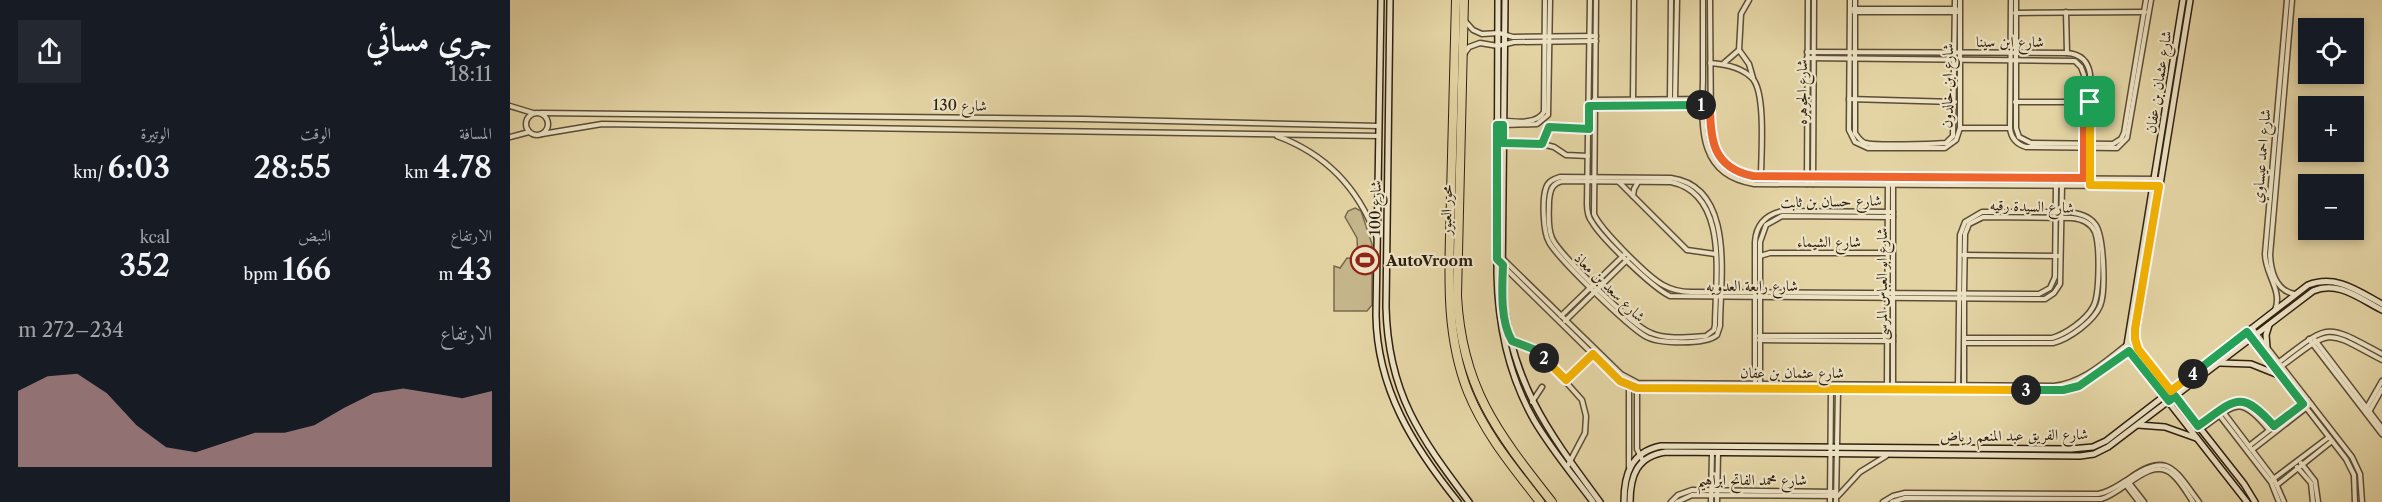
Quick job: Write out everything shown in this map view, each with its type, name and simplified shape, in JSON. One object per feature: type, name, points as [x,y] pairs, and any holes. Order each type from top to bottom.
[{"type":"highway","name":"محور العبور","points":[[1455,0],[1449,301],[1453,341],[1463,380],[1479,417],[1501,451],[1540,502]]},
{"type":"highway","name":"محور العبور","points":[[1464,0],[1457,296],[1460,336],[1470,374],[1485,410],[1506,444],[1551,502]]},
{"type":"street","name":"شارع 100","points":[[1381,0],[1376,327],[1387,383],[1409,435],[1456,500]]},
{"type":"street","name":"شارع 100","points":[[1390,0],[1386,318],[1392,363],[1400,392],[1416,428],[1469,502]]},
{"type":"street","points":[[1498,0],[1500,259],[1595,352],[1620,381],[1629,387]]},
{"type":"street","points":[[1505,0],[1506,44],[1500,123],[1503,143],[1498,301],[1526,405],[1545,437],[1600,502]]},
{"type":"street","points":[[1500,123],[1538,124],[1548,115],[1545,0]]},
{"type":"street","points":[[1547,39],[1550,0]]},
{"type":"street","name":"شارع رابعة العدويه","points":[[1590,0],[1589,218],[1596,229],[1665,287],[1682,292],[1718,294],[2048,298],[2057,291],[2060,284],[2058,256],[2062,185]]},
{"type":"street","name":"شارع رابعة العدويه","points":[[1596,0],[1594,207],[1596,220],[1625,254]]},
{"type":"street","points":[[1633,100],[1634,0]]},
{"type":"street","points":[[1671,0],[1673,99]]},
{"type":"street","points":[[1673,99],[1677,0]]},
{"type":"street","points":[[1703,0],[1702,105],[1705,142],[1710,157],[1725,173],[1739,181],[1754,184],[2159,186]]},
{"type":"street","points":[[1710,0],[1711,135],[1718,154],[1733,169],[1746,175],[1761,177],[2161,179]]},
{"type":"street","points":[[1723,63],[1739,50],[1741,14],[1749,0]]},
{"type":"street","name":"شارع الجوهره","points":[[1807,184],[1808,0]]},
{"type":"street","name":"شارع الجوهره","points":[[1813,184],[1814,0]]},
{"type":"street","name":"شارع ابن خالدون","points":[[1850,0],[1853,11],[1855,55],[1851,101]]},
{"type":"street","name":"شارع ابن خالدون","points":[[1855,0],[1849,58],[1851,101],[1857,137],[1868,143],[1889,146],[1948,147],[1956,140],[1960,128],[1958,102],[1958,10],[1960,0]]},
{"type":"street","name":"شارع ابن خالدون","points":[[1955,0],[1958,10]]},
{"type":"street","points":[[2011,0],[2014,13]]},
{"type":"street","points":[[2016,0],[2013,102],[2016,128],[2022,140],[2031,143],[2117,148],[2127,138],[2146,0]]},
{"type":"street","points":[[2146,12],[2151,0]]},
{"type":"street","name":"شارع عثمان بن عفان","points":[[1629,387],[1838,390],[1887,387],[1893,384],[2054,386],[2084,377],[2128,348],[2183,0]]},
{"type":"street","name":"شارع عثمان بن عفان","points":[[1633,381],[1887,387],[1893,390],[2054,391],[2071,388],[2087,381],[2135,342],[2190,0]]},
{"type":"street","name":"شارع احمد عيساوي","points":[[2275,310],[2278,297],[2270,255],[2289,0]]},
{"type":"street","points":[[1853,11],[1958,10]]},
{"type":"street","points":[[2066,12],[2067,53]]},
{"type":"street","points":[[2014,13],[2146,12]]},
{"type":"street","points":[[1464,18],[1469,27],[1477,33],[1499,33],[1547,39],[1596,39]]},
{"type":"street","points":[[1381,37],[1390,37]]},
{"type":"street","points":[[1463,57],[1469,47],[1474,44],[1486,43],[1498,46],[1547,39]]},
{"type":"street","points":[[1381,45],[1390,46]]},
{"type":"street","points":[[1739,50],[1749,64],[1759,94],[1761,177]]},
{"type":"street","name":"شارع ابن سينا","points":[[1807,52],[1849,52],[1855,55],[1958,59],[2067,53],[2078,56],[2088,67],[2084,185]]},
{"type":"street","name":"شارع ابن سينا","points":[[1807,58],[1958,53],[2075,61],[2084,70],[2087,102]]},
{"type":"street","points":[[1710,63],[1723,63],[1736,68],[1754,80]]},
{"type":"street","points":[[1589,100],[1710,99]]},
{"type":"street","points":[[1851,101],[1958,102]]},
{"type":"street","name":"شارع ابن خالدون","points":[[1889,146],[1949,142],[1954,132],[1958,102]]},
{"type":"street","points":[[2013,102],[2010,128],[2014,141],[2022,146],[2087,146]]},
{"type":"street","points":[[2013,102],[2087,102]]},
{"type":"street","points":[[1589,106],[1710,105]]},
{"type":"street","points":[[510,106],[541,113],[546,117],[548,124],[542,134],[536,135],[529,132],[510,137]]},
{"type":"street","points":[[1379,111],[1384,109],[1389,111]]},
{"type":"street","points":[[529,132],[526,121],[534,113]]},
{"type":"street","name":"شارع 130","points":[[541,113],[1238,122],[1379,126]]},
{"type":"street","points":[[1238,122],[1238,134]]},
{"type":"street","name":"شارع 130","points":[[542,134],[590,124],[610,124],[1379,136]]},
{"type":"street","points":[[1358,136],[1363,131],[1359,125]]},
{"type":"street","points":[[1542,144],[1549,127],[1589,129]]},
{"type":"street","points":[[1960,128],[2010,128]]},
{"type":"street","points":[[1274,135],[1316,156],[1344,179],[1363,207],[1377,238]]},
{"type":"street","points":[[1503,143],[1542,144],[1554,147],[1566,155],[1588,156]]},
{"type":"street","name":"شارع ابن سينا","points":[[2087,146],[2090,185]]},
{"type":"street","points":[[1379,149],[1388,149]]},
{"type":"street","points":[[1588,179],[1671,178],[1693,186],[1710,204],[1719,224],[1718,294]]},
{"type":"street","name":"شارع ابو العباس المرسى","points":[[1891,178],[1893,390]]},
{"type":"street","name":"شارع سعد بن معاذ","points":[[1588,179],[1559,182],[1552,187],[1549,225],[1557,246],[1592,286],[1638,331],[1659,341],[1703,341],[1713,338],[1720,326],[1718,294]]},
{"type":"street","points":[[1594,179],[1678,183],[1697,195],[1713,224],[1718,294]]},
{"type":"street","points":[[1618,181],[1687,250],[1715,254]]},
{"type":"street","points":[[1634,197],[1634,189],[1638,182]]},
{"type":"street","name":"شارع رابعة العدويه","points":[[2056,185],[2059,215]]},
{"type":"street","name":"شارع حسان بن ثابت","points":[[1757,389],[1757,230],[1770,215],[1782,212],[1891,214]]},
{"type":"street","name":"شارع ابو العباس المرسى","points":[[1887,387],[1887,295],[1891,214]]},
{"type":"street","name":"شارع السيدة رقيه","points":[[1962,296],[1962,255],[1966,229],[1977,218],[2059,215],[2077,218],[2089,224],[2096,235],[2099,253],[2094,306],[2060,336],[1964,340]]},
{"type":"street","name":"شارع الشيماء","points":[[1758,248],[1770,253]]},
{"type":"street","name":"شارع الشيماء","points":[[1758,256],[1770,253],[1888,253]]},
{"type":"street","points":[[1560,317],[1625,254]]},
{"type":"street","points":[[1962,255],[2058,256]]},
{"type":"street","points":[[1564,321],[1629,258]]},
{"type":"street","name":"شارع الفريق عبد المنعم رياض","points":[[2173,393],[2218,363],[2275,310],[2314,283],[2332,281],[2344,284],[2382,304]]},
{"type":"street","points":[[2277,287],[2296,294]]},
{"type":"street","name":"شارع الفريق عبد المنعم رياض","points":[[1641,458],[1661,446],[1892,453],[2087,455],[2109,447],[2173,393],[2252,332],[2269,323],[2308,293],[2327,287],[2342,289],[2382,310]]},
{"type":"street","points":[[1962,296],[1964,390]]},
{"type":"street","points":[[1958,390],[1962,296]]},
{"type":"street","points":[[2267,347],[2266,335],[2269,323]]},
{"type":"street","points":[[2281,364],[2326,331],[2339,332],[2382,354]]},
{"type":"street","points":[[2252,332],[2281,364],[2355,462],[2361,480],[2362,502]]},
{"type":"street","points":[[2252,332],[2281,376],[2331,439],[2352,470],[2355,502]]},
{"type":"street","points":[[2312,340],[2324,336],[2336,336],[2382,360]]},
{"type":"street","points":[[1758,338],[1893,339]]},
{"type":"street","points":[[2312,340],[2382,434]]},
{"type":"street","points":[[1509,342],[1540,353],[1582,400],[1586,416],[1582,441],[1569,464]]},
{"type":"street","points":[[1509,342],[1532,403],[1593,502]]},
{"type":"street","points":[[2135,342],[2244,484],[2255,502]]},
{"type":"street","points":[[2128,348],[2247,502]]},
{"type":"street","points":[[1566,380],[1595,352]]},
{"type":"street","points":[[1595,352],[1633,381],[1629,387],[1630,502]]},
{"type":"street","points":[[2218,363],[2251,364],[2281,376]]},
{"type":"street","points":[[2367,412],[2382,381]]},
{"type":"street","points":[[1532,403],[1542,387]]},
{"type":"street","points":[[1624,502],[1629,477],[1641,458],[1637,388]]},
{"type":"street","points":[[2367,412],[2382,389]]},
{"type":"street","points":[[1831,390],[1836,502]]},
{"type":"street","points":[[1830,502],[1838,390]]},
{"type":"street","name":"شارع الفريق عبد المنعم رياض","points":[[1641,458],[1666,452],[2086,448],[2106,441],[2167,398]]},
{"type":"street","points":[[2250,448],[2305,406],[2308,400]]},
{"type":"street","points":[[2250,448],[2272,428],[2311,404]]},
{"type":"street","points":[[2200,428],[2221,413],[2234,407],[2246,406],[2272,428]]},
{"type":"street","points":[[2367,412],[2382,428]]},
{"type":"street","points":[[2221,413],[2250,448],[2284,502]]},
{"type":"street","points":[[2221,413],[2272,480]]},
{"type":"street","points":[[2137,425],[2165,427],[2200,440]]},
{"type":"street","points":[[2272,480],[2331,439]]},
{"type":"street","points":[[1711,502],[1715,452]]},
{"type":"street","points":[[1715,452],[1717,502]]},
{"type":"street","points":[[1836,494],[1840,496],[1867,467],[1892,453]]},
{"type":"street","points":[[1629,467],[1641,458]]},
{"type":"street","points":[[2298,464],[2311,478],[2318,502]]},
{"type":"street","points":[[2276,486],[2298,464]]},
{"type":"street","points":[[1892,502],[1918,498],[2100,500],[2112,496],[2148,465],[2164,465],[2175,471],[2199,502]]},
{"type":"street","points":[[2058,498],[2103,493],[2149,470],[2162,469],[2172,474],[2193,502]]},
{"type":"street","points":[[2127,483],[2139,502]]},
{"type":"street","points":[[2127,483],[2144,502]]},
{"type":"street","points":[[2276,486],[2279,502]]},
{"type":"street","name":"شارع محمد الفاتح ابراهيم","points":[[1671,502],[1686,491],[1836,494]]},
{"type":"street","points":[[1456,500],[1456,492],[1463,494]]},
{"type":"street","points":[[2313,502],[2315,492]]},
{"type":"street","name":"شارع محمد الفاتح ابراهيم","points":[[1677,502],[1687,496],[1710,493]]},
{"type":"street","points":[[2100,500],[2103,493]]},
{"type":"street","points":[[1788,502],[1790,494]]},
{"type":"street","points":[[1790,494],[1793,502]]},
{"type":"street","points":[[1883,502],[1899,494],[1918,498]]},
{"type":"shaded area","name":"AutoVroom","points":[[1355,208],[1361,211],[1372,244],[1372,305],[1367,311],[1334,311],[1334,266],[1340,268],[1347,258],[1358,259],[1357,238],[1345,217],[1348,211]]},
{"type":"place","name":"AutoVroom","points":[[1365,260]]},
{"type":"route","points":[[2084,102],[2090,102],[2090,185],[2159,186],[2135,329],[2138,349],[2171,391],[2247,332],[2303,404],[2274,426],[2258,408],[2242,401],[2229,404],[2198,426],[2175,396],[2169,401],[2129,351],[2079,386],[2054,391],[1643,389],[1633,388],[1620,381],[1593,354],[1566,380],[1540,353],[1516,344],[1510,339],[1503,301],[1503,265],[1497,259],[1497,125],[1503,125],[1503,143],[1542,144],[1546,128],[1549,127],[1589,129],[1589,106],[1710,105],[1710,128],[1715,149],[1727,165],[1746,175],[1761,177],[2084,178],[2084,102]]}]
